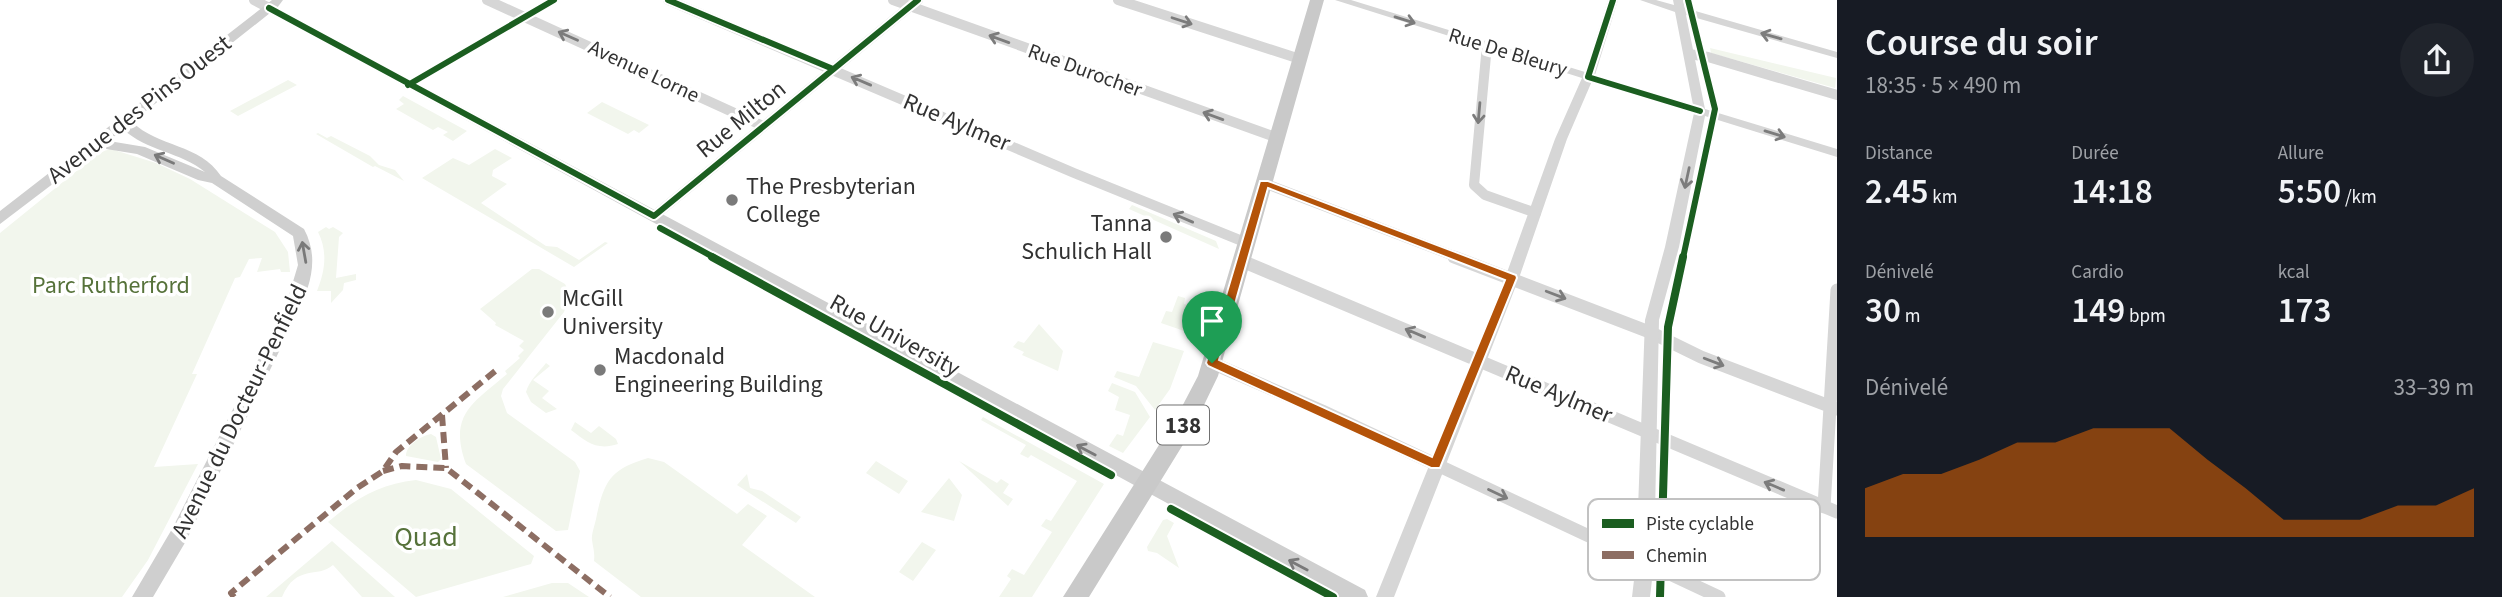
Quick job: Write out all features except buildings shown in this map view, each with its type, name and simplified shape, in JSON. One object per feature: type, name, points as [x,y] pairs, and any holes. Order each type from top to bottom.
[{"type":"main road","name":"138","points":[[1075,597],[1190,412],[1212,363],[1317,0]]},
{"type":"main road","name":"Rue University","points":[[274,4],[408,85],[1359,597]]},
{"type":"main road","name":"Avenue des Pins Ouest","points":[[0,219],[274,4]]},
{"type":"main road","name":"Avenue du Docteur-Penfield","points":[[123,121],[136,134],[179,151],[207,167],[216,179],[299,233],[307,262],[305,279],[179,535],[142,597]]},
{"type":"main road","name":"Avenue du Docteur-Penfield","points":[[96,143],[140,150],[203,177],[216,179]]},
{"type":"street","name":"Rue University","points":[[254,0],[274,4]]},
{"type":"street","points":[[487,0],[525,17]]},
{"type":"street","points":[[408,85],[554,0]]},
{"type":"street","name":"Rue Aylmer","points":[[668,0],[1099,183],[1478,360],[1804,499]]},
{"type":"street","name":"Rue Durocher","points":[[894,0],[915,3],[1278,138]]},
{"type":"street","points":[[1118,0],[1300,59]]},
{"type":"street","name":"Rue De Bleury","points":[[1340,0],[1837,153]]},
{"type":"street","points":[[1385,597],[1512,278],[1555,154],[1588,77],[1613,0]]},
{"type":"street","points":[[1645,0],[1680,5],[1837,55]]},
{"type":"street","name":"Rue Milton","points":[[653,216],[915,3]]},
{"type":"street","points":[[1647,499],[1652,320],[1672,247],[1700,111],[1680,5]]},
{"type":"street","name":"Avenue Lorne","points":[[525,17],[763,126]]},
{"type":"street","points":[[1487,46],[1474,185],[1485,195],[1536,213]]},
{"type":"street","points":[[1689,54],[1837,94]]},
{"type":"street","points":[[1264,183],[1652,333],[1701,357],[1833,408]]},
{"type":"street","points":[[1830,510],[1837,290]]},
{"type":"street","points":[[1212,363],[1588,536]]},
{"type":"street","points":[[1682,580],[1719,597]]},
{"type":"green space","points":[[1710,48],[1836,78],[1835,88],[1711,53]]},
{"type":"green space","points":[[288,80],[297,85],[238,116],[230,111]]},
{"type":"green space","points":[[403,96],[467,131],[453,141],[443,135],[448,132],[438,127],[433,130],[396,109],[404,104],[399,100]]},
{"type":"green space","points":[[602,102],[649,125],[639,133],[634,130],[628,134],[587,113]]},
{"type":"green space","points":[[316,134],[327,138],[331,136],[370,156],[379,165],[395,170],[404,181],[373,167]]},
{"type":"green space","name":"Parc Rutherford","points":[[111,149],[156,163],[190,179],[275,232],[288,252],[290,272],[281,272],[280,269],[257,272],[262,258],[249,259],[240,277],[235,278],[192,374],[197,374],[154,467],[198,464],[148,560],[122,597],[0,597],[0,233],[100,152]]},
{"type":"green space","points":[[495,149],[512,158],[493,170],[492,176],[507,184],[481,203],[546,246],[557,247],[579,260],[605,242],[608,243],[574,267],[422,178],[453,158],[469,165]]},
{"type":"green space","points":[[1132,205],[1216,241],[1219,249],[1129,209]]},
{"type":"green space","points":[[326,227],[333,227],[343,233],[339,237],[336,278],[356,274],[356,280],[344,283],[343,290],[331,303],[331,291],[317,291],[324,262],[318,232]]},
{"type":"green space","points":[[532,269],[539,269],[565,284],[570,294],[564,312],[503,389],[501,396],[507,413],[575,462],[580,471],[568,530],[556,531],[466,464],[461,447],[460,433],[467,412],[474,402],[507,374],[505,371],[520,358],[518,356],[524,350],[519,346],[524,341],[495,325],[480,309]]},
{"type":"green space","points":[[1178,296],[1185,298],[1184,304],[1199,308],[1190,333],[1161,323],[1166,311],[1172,312]]},
{"type":"green space","points":[[1039,324],[1063,351],[1058,371],[1022,355],[1024,352],[1013,347],[1018,341],[1024,343]]},
{"type":"green space","points":[[1153,342],[1184,351],[1170,389],[1155,410],[1136,386],[1114,377],[1117,371],[1139,377]]},
{"type":"green space","points":[[546,363],[550,366],[533,380],[549,391],[542,398],[557,409],[546,413],[531,402],[526,392],[532,380]]},
{"type":"green space","points":[[1112,383],[1135,392],[1150,417],[1123,453],[1109,446],[1117,434],[1123,436],[1130,415],[1115,410],[1119,397],[1108,391]]},
{"type":"green space","points":[[983,417],[1104,484],[1032,597],[999,597],[1011,579],[1007,576],[1012,569],[1024,575],[1052,532],[1041,526],[1046,519],[1051,521],[1077,481],[1031,455],[1028,458],[1020,454],[1026,445],[981,420]]},
{"type":"green space","points":[[575,422],[591,433],[599,426],[616,439],[618,444],[598,446],[587,442],[571,430]]},
{"type":"green space","points":[[431,434],[436,437],[441,459],[438,462],[406,456],[408,448]]},
{"type":"green space","points":[[648,458],[664,462],[737,514],[748,504],[767,516],[742,545],[815,597],[641,597],[594,561],[592,535],[607,484],[618,471]]},
{"type":"green space","points":[[876,461],[908,481],[899,494],[866,473]]},
{"type":"green space","points":[[959,461],[997,483],[1001,479],[1009,484],[1003,493],[1013,499],[1008,506]]},
{"type":"green space","points":[[747,474],[750,488],[762,491],[801,517],[796,523],[737,485]]},
{"type":"green space","points":[[949,478],[962,495],[954,521],[921,512]]},
{"type":"green space","name":"Quad","points":[[416,480],[451,489],[534,556],[531,564],[416,597],[328,522],[369,494],[391,485]]},
{"type":"green space","points":[[1163,520],[1174,523],[1167,536],[1179,568],[1157,553],[1148,551],[1147,547]]},
{"type":"green space","points":[[332,541],[395,597],[362,597],[333,565],[294,580],[282,597],[266,597]]},
{"type":"green space","points":[[922,542],[936,550],[913,581],[899,572]]},
{"type":"green space","points":[[552,583],[568,583],[589,597],[503,597]]},
{"type":"marked path","points":[[234,597],[231,593],[357,488],[383,471],[396,452],[499,368]]},
{"type":"marked path","points":[[442,415],[446,468]]},
{"type":"marked path","points":[[383,471],[402,466],[446,468],[610,597]]},
{"type":"cycle path","points":[[408,85],[554,0]]},
{"type":"cycle path","points":[[668,0],[833,69]]},
{"type":"cycle path","points":[[269,8],[654,216],[918,0]]},
{"type":"cycle path","points":[[1613,0],[1588,77],[1700,111]]},
{"type":"cycle path","points":[[1663,499],[1668,327],[1715,109],[1688,0]]},
{"type":"cycle path","points":[[660,228],[1111,475]]},
{"type":"cycle path","points":[[1171,509],[1333,597]]},
{"type":"cycle path","points":[[1660,597],[1661,580]]},
{"type":"place","name":"The Presbyterian College","points":[[732,200]]},
{"type":"place","name":"Tanna Schulich Hall","points":[[1166,237]]},
{"type":"place","name":"McGill University","points":[[548,312]]},
{"type":"place","name":"Macdonald Engineering Building","points":[[600,370]]},
{"type":"route","points":[[1264,183],[1512,278],[1436,464],[1234,370],[1212,363],[1264,183]]}]
